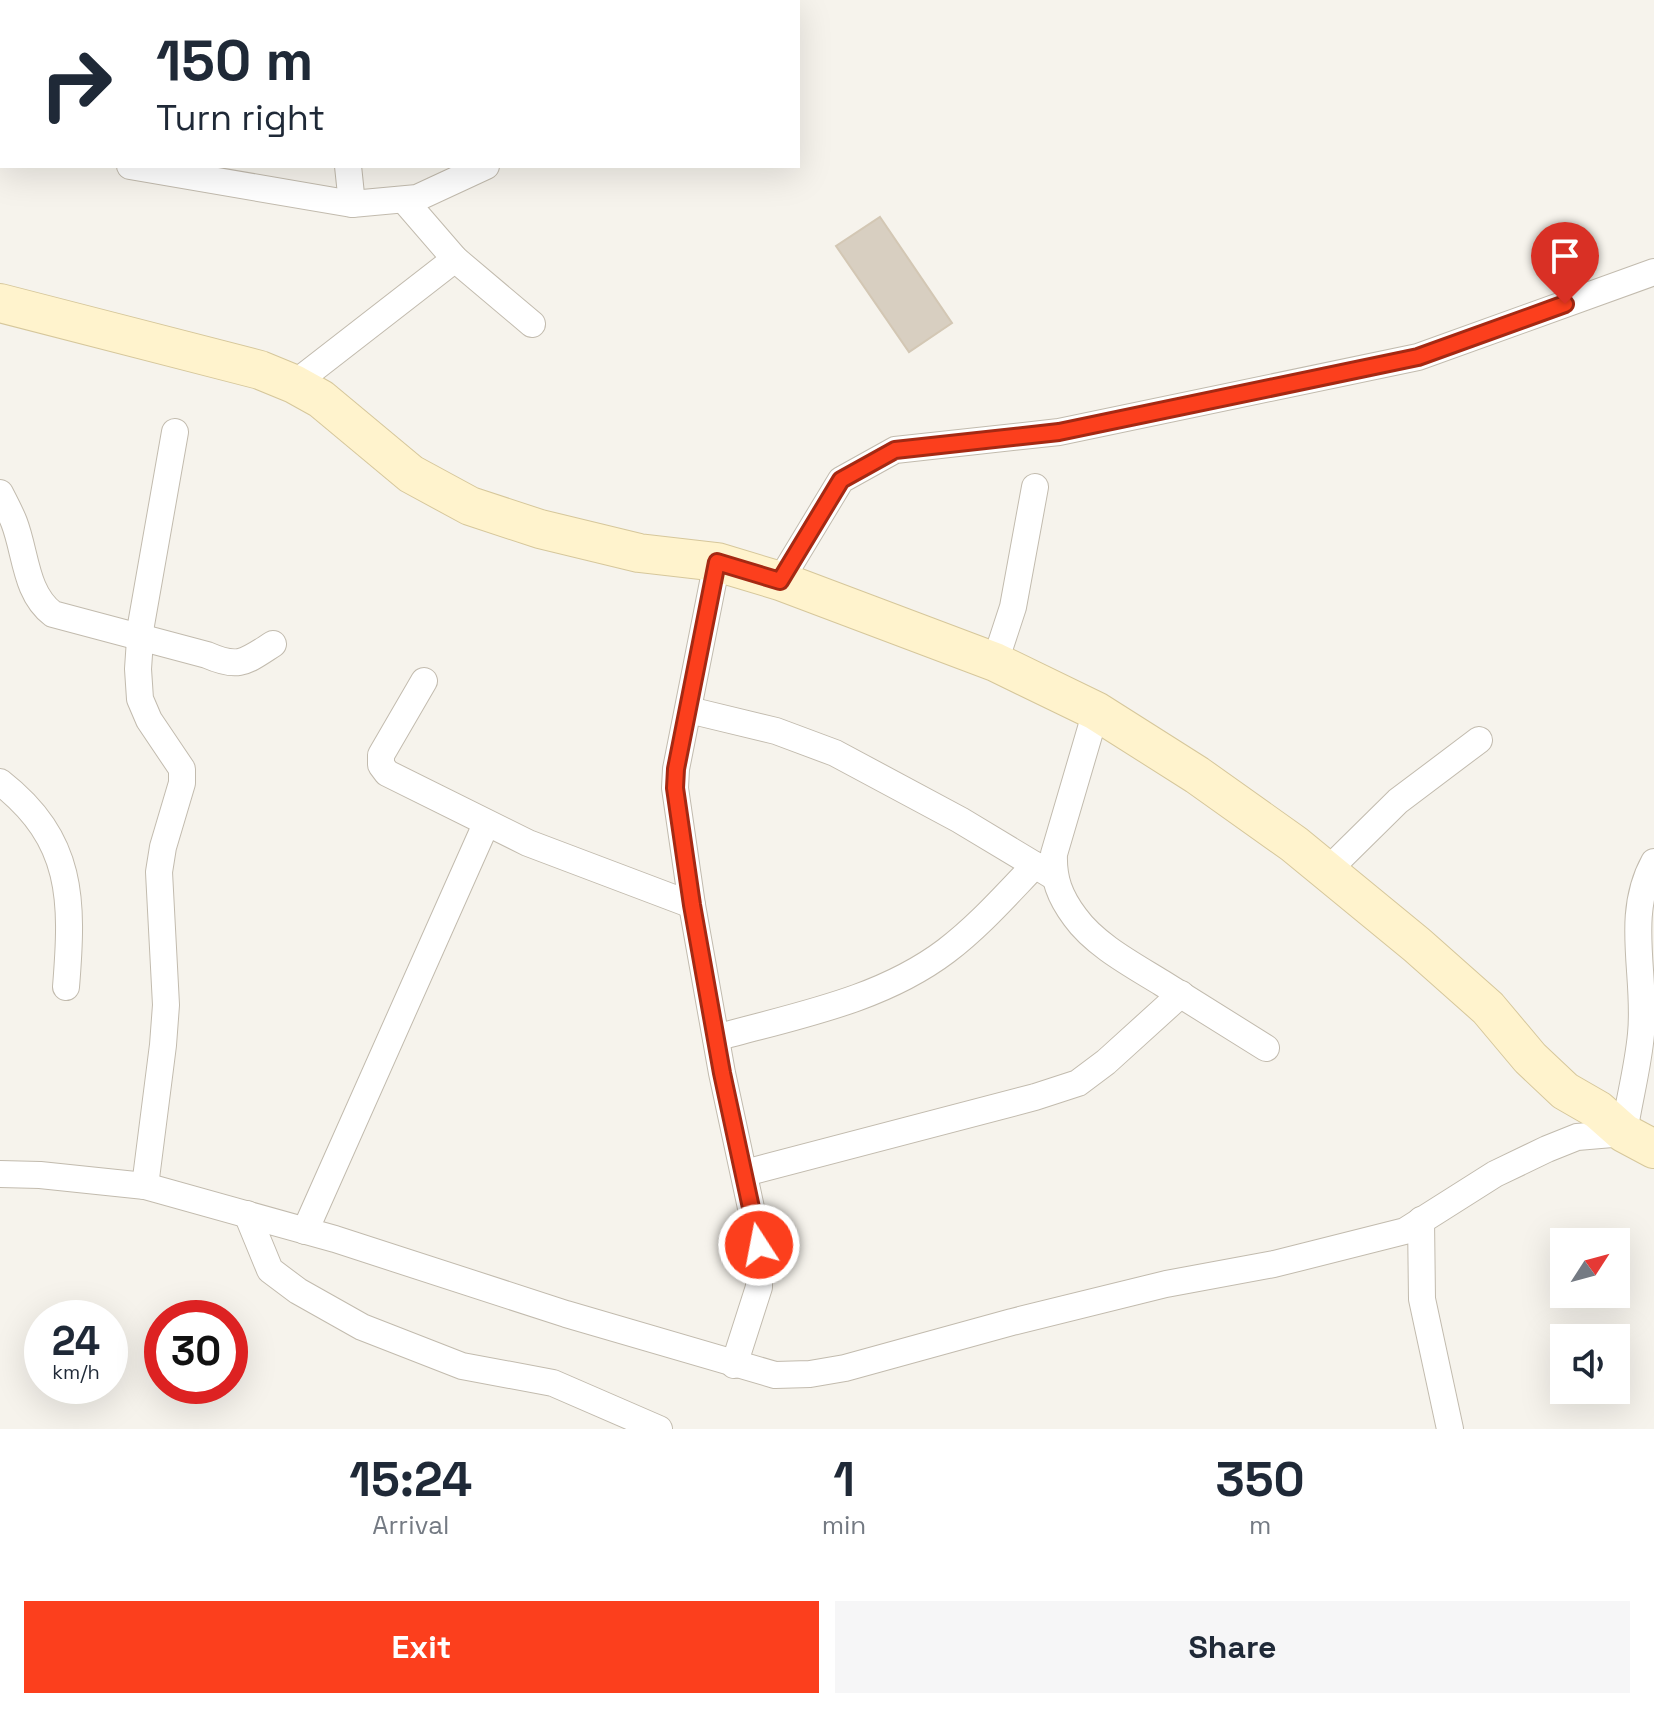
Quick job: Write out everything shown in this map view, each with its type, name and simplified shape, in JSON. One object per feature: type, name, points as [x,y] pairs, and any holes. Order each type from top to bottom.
[{"type":"street","points":[[142,168],[352,204],[417,198],[482,168]]},
{"type":"street","points":[[348,168],[352,204]]},
{"type":"street","points":[[404,200],[455,259],[532,324]]},
{"type":"street","points":[[294,384],[455,259]]},
{"type":"street","points":[[780,581],[841,480],[895,450],[1059,432],[1418,357],[1654,272]]},
{"type":"street","points":[[0,303],[260,370],[321,399],[411,474],[470,506],[540,529],[639,553],[717,562],[780,581],[995,662],[1096,711],[1197,775],[1327,871],[1488,1008],[1530,1058],[1565,1091],[1598,1110],[1639,1141]]},
{"type":"street","points":[[145,1186],[166,1005],[159,872],[182,783],[182,769],[149,720],[140,699],[140,639],[175,432]]},
{"type":"street","points":[[995,662],[1013,607],[1035,487]]},
{"type":"street","points":[[0,493],[14,521],[33,588],[44,607],[53,614],[207,655],[229,665],[245,662],[273,644]]},
{"type":"street","points":[[717,562],[676,769],[675,788],[716,1038],[759,1245],[759,1287],[734,1365]]},
{"type":"street","points":[[424,681],[381,755],[381,765],[387,773],[486,824],[589,868],[692,905]]},
{"type":"street","points":[[689,710],[776,731],[835,753],[1044,870],[1076,919],[1097,938],[1266,1048]]},
{"type":"street","points":[[716,1038],[862,997],[911,973],[944,952],[1044,870],[1054,854],[1096,711]]},
{"type":"street","points":[[1327,871],[1398,801],[1479,740]]},
{"type":"street","points":[[0,782],[24,801],[45,830],[59,858],[65,877],[71,925],[66,987]]},
{"type":"street","points":[[305,1231],[486,824]]},
{"type":"street","points":[[1639,1141],[1641,1032],[1637,933],[1640,900],[1654,862]]},
{"type":"street","points":[[745,1173],[1078,1083],[1106,1062],[1181,994]]},
{"type":"street","points":[[0,1174],[145,1186],[305,1231],[734,1365],[775,1375],[810,1374],[845,1368],[1166,1284],[1274,1264],[1405,1231],[1495,1174],[1577,1137],[1639,1141]]},
{"type":"street","points":[[247,1214],[270,1270],[298,1291],[362,1327],[462,1366],[553,1383],[659,1429]]},
{"type":"street","points":[[1421,1220],[1422,1299],[1450,1429]]},
{"type":"building","points":[[880,217],[952,323],[909,352],[836,246]]},
{"type":"route","points":[[759,1245],[722,1073],[675,788],[676,769],[717,562],[780,581],[841,480],[895,450],[1059,432],[1418,357],[1565,304]]}]
